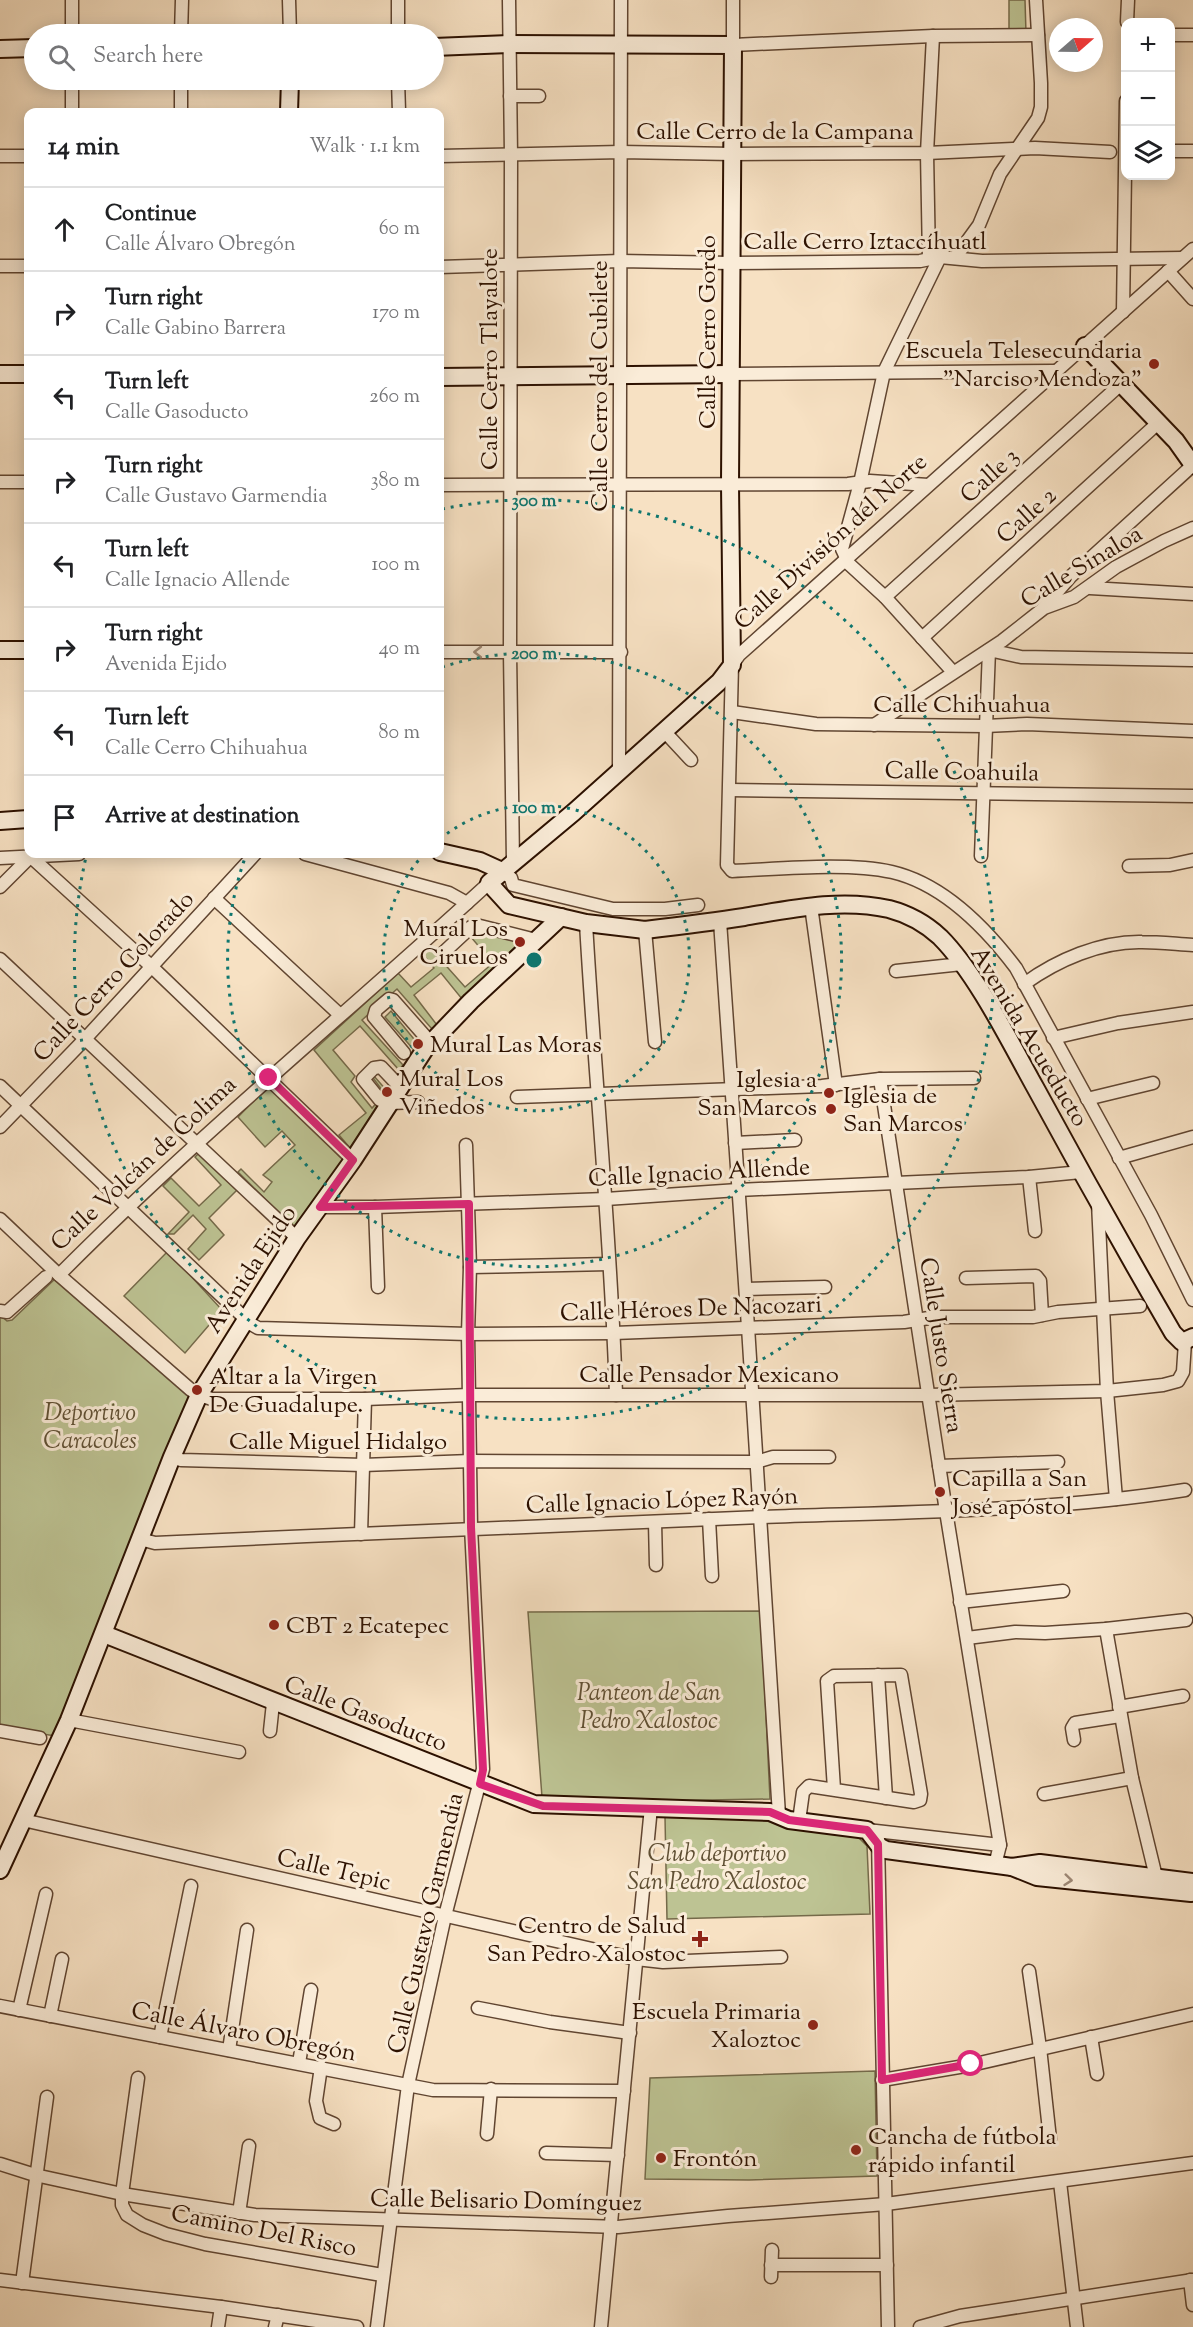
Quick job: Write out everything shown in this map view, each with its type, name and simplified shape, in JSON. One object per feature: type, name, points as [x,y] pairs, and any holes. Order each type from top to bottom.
[{"type":"street","points":[[72,0],[72,24]]},
{"type":"street","points":[[181,24],[182,0]]},
{"type":"street","points":[[289,0],[290,24]]},
{"type":"street","points":[[398,0],[398,24]]},
{"type":"street","name":"Calle Cerro Tlayalote","points":[[501,872],[510,652],[509,0]]},
{"type":"street","name":"Calle Cerro del Cubilete","points":[[619,772],[621,0]]},
{"type":"street","name":"Calle Cerro Gordo","points":[[732,665],[730,374],[733,0]]},
{"type":"street","points":[[955,258],[979,225],[1000,174],[1038,118],[1041,107],[1036,0]]},
{"type":"street","points":[[1127,18],[1128,0]]},
{"type":"street","points":[[444,47],[509,44],[733,45],[933,36],[1038,35]]},
{"type":"street","points":[[1175,35],[1193,35]]},
{"type":"street","points":[[933,36],[927,153],[935,258],[884,372],[860,483],[843,544],[846,560],[885,597],[953,672]]},
{"type":"street","points":[[0,49],[24,48]]},
{"type":"street","points":[[72,90],[72,108]]},
{"type":"street","points":[[181,90],[181,108]]},
{"type":"street","points":[[290,90],[290,108]]},
{"type":"street","points":[[398,90],[399,108]]},
{"type":"street","points":[[510,96],[539,96]]},
{"type":"street","name":"Calle Cerro de la Campana","points":[[444,156],[621,152],[927,153],[1016,148],[1110,152]]},
{"type":"street","points":[[1175,151],[1193,151]]},
{"type":"street","points":[[0,156],[24,156]]},
{"type":"street","points":[[1123,312],[1124,180]]},
{"type":"street","name":"Calle División del Norte","points":[[501,872],[619,772],[718,682],[747,647],[1193,249]]},
{"type":"street","name":"Calle Cerro Iztaccíhuatl","points":[[444,267],[620,261],[731,263],[935,258],[982,261],[1182,258]]},
{"type":"street","points":[[0,266],[24,266]]},
{"type":"street","points":[[1168,270],[1193,299]]},
{"type":"street","points":[[1044,608],[1070,577],[1193,465],[1181,448],[1084,346]]},
{"type":"street","points":[[444,378],[1054,371]]},
{"type":"street","points":[[0,374],[24,374]]},
{"type":"street","name":"Calle 3","points":[[885,597],[1121,384]]},
{"type":"street","name":"Calle 2","points":[[922,638],[1158,423]]},
{"type":"street","points":[[444,485],[860,483],[870,481],[928,485]]},
{"type":"street","points":[[0,482],[24,483]]},
{"type":"street","name":"Calle Sinaloa","points":[[874,725],[989,650],[1044,608],[1074,597],[1090,588],[1116,567],[1193,528]]},
{"type":"street","points":[[1090,588],[1193,594]]},
{"type":"street","points":[[0,650],[24,650]]},
{"type":"street","points":[[981,856],[989,650],[1021,657],[1193,660]]},
{"type":"street","points":[[444,652],[621,652]]},
{"type":"street","points":[[730,790],[732,665]]},
{"type":"street","name":"Calle Chihuahua","points":[[732,712],[799,722],[985,726],[1027,724],[1193,731]]},
{"type":"street","points":[[664,731],[691,760]]},
{"type":"street","name":"Avenida Acueducto","points":[[730,790],[728,869],[732,871],[869,868],[893,872],[930,887],[962,910],[1001,948],[1024,984],[1190,1284],[1193,1300]]},
{"type":"street","name":"Calle Coahuila","points":[[730,790],[1193,796]]},
{"type":"street","points":[[0,821],[24,819]]},
{"type":"street","name":"Avenida Acueducto","points":[[444,853],[480,861],[511,878],[513,885],[598,906],[646,910],[698,905]]},
{"type":"street","points":[[0,858],[24,856]]},
{"type":"street","points":[[0,887],[28,858]]},
{"type":"street","points":[[34,858],[152,967],[353,1160]]},
{"type":"street","name":"Calle Cerro Colorado","points":[[0,1126],[85,1039],[251,858]]},
{"type":"street","points":[[320,858],[449,893],[467,903]]},
{"type":"street","points":[[1129,866],[1170,865],[1193,860]]},
{"type":"street","name":"Avenida Acueducto","points":[[501,872],[509,905],[586,923],[645,930],[720,921],[811,906],[877,907],[902,914],[935,933],[962,964],[1026,1071],[1173,1333],[1179,1340],[1189,1340]]},
{"type":"street","name":"Calle Volcán de Colima","points":[[59,1275],[128,1206],[196,1143],[501,872]]},
{"type":"street","points":[[214,898],[339,1014]]},
{"type":"street","points":[[811,906],[836,1085]]},
{"type":"street","name":"Avenida Ejido","points":[[0,1870],[69,1720],[172,1457],[199,1395],[297,1239],[353,1160],[385,1101],[400,1087],[431,1042],[471,1001],[561,917]]},
{"type":"street","points":[[720,921],[779,1815]]},
{"type":"street","points":[[586,923],[596,1093],[606,1199],[616,1395]]},
{"type":"street","points":[[443,953],[476,925],[536,940]]},
{"type":"street","points":[[645,930],[655,1042]]},
{"type":"street","points":[[1024,984],[1049,968],[1106,946],[1141,942],[1193,945]]},
{"type":"street","points":[[0,959],[297,1239]]},
{"type":"street","points":[[896,972],[962,964]]},
{"type":"street","points":[[404,1053],[374,1017],[376,1010],[389,999],[393,1000],[431,1042]]},
{"type":"street","points":[[1053,1038],[1118,1023],[1193,1012]]},
{"type":"street","points":[[400,1087],[381,1067],[374,1068],[363,1078],[385,1101],[418,1102]]},
{"type":"street","points":[[517,1097],[836,1085],[880,1079],[974,1078]]},
{"type":"street","name":"Calle Justo Sierra","points":[[880,1079],[960,1602],[1004,1866]]},
{"type":"street","points":[[1086,1099],[1153,1083]]},
{"type":"street","points":[[0,1086],[245,1319]]},
{"type":"street","points":[[1119,1158],[1193,1137]]},
{"type":"street","points":[[735,1143],[795,1140]]},
{"type":"street","name":"Calle Gustavo Garmendia","points":[[376,2327],[408,2085],[445,1916],[483,1770],[471,1527],[468,1334],[470,1267],[466,1145]]},
{"type":"street","name":"Calle Ignacio Allende","points":[[320,1207],[606,1199],[738,1190],[1029,1177],[1081,1172]]},
{"type":"street","points":[[1029,1177],[1035,1231]]},
{"type":"street","points":[[1098,1202],[1102,1310],[1116,1499]]},
{"type":"street","points":[[375,1207],[378,1287]]},
{"type":"street","points":[[0,1219],[59,1275],[199,1395]]},
{"type":"street","points":[[470,1267],[609,1264]]},
{"type":"street","points":[[966,1278],[1036,1276],[1040,1281],[1042,1315]]},
{"type":"street","name":"Calle Volcán de Colima","points":[[1,1312],[7,1312],[46,1277]]},
{"type":"street","points":[[746,1289],[825,1287]]},
{"type":"street","name":"Calle Héroes De Nacozari","points":[[245,1319],[255,1327],[264,1328],[468,1334],[614,1333],[904,1322],[935,1317],[1033,1317],[1140,1306]]},
{"type":"street","name":"Calle Pensador Mexicano","points":[[199,1395],[212,1399],[365,1399],[469,1395],[928,1395],[1107,1391],[1163,1385],[1178,1381],[1184,1372],[1189,1340]]},
{"type":"street","points":[[361,1534],[365,1399]]},
{"type":"street","name":"Calle Miguel Hidalgo","points":[[172,1457],[180,1460],[363,1465],[471,1461],[756,1462],[773,1457],[829,1457]]},
{"type":"street","points":[[939,1466],[1058,1462]]},
{"type":"street","name":"Calle Ignacio López Rayón","points":[[140,1539],[155,1543],[471,1527],[946,1511],[1116,1499],[1185,1490]]},
{"type":"street","points":[[709,1519],[712,1576]]},
{"type":"street","points":[[655,1522],[656,1565]]},
{"type":"street","points":[[960,1602],[1063,1591]]},
{"type":"street","points":[[967,1638],[1015,1632],[1045,1633],[1106,1629],[1186,1620]]},
{"type":"street","points":[[1106,1629],[1119,1712],[1155,1883]]},
{"type":"street","name":"Calle Gasoducto","points":[[104,1634],[480,1784],[543,1806],[651,1807],[770,1812],[789,1820],[874,1835],[1000,1845]]},
{"type":"street","points":[[799,1821],[807,1787],[914,1802],[920,1800],[921,1794],[903,1679],[898,1674],[834,1676],[828,1679],[826,1683],[834,1789]]},
{"type":"street","points":[[878,1675],[886,1798]]},
{"type":"street","points":[[1074,1740],[1072,1728],[1075,1723],[1183,1696]]},
{"type":"street","points":[[270,1731],[273,1702]]},
{"type":"street","points":[[69,1720],[239,1752]]},
{"type":"street","points":[[0,1731],[40,1738]]},
{"type":"street","points":[[1044,1794],[1132,1778]]},
{"type":"street","points":[[600,2327],[612,2227],[651,1807]]},
{"type":"street","name":"Calle Tepic","points":[[23,1820],[636,1959],[663,1962],[781,1957]]},
{"type":"street","points":[[874,1835],[888,2327]]},
{"type":"street","name":"Calle Gasoducto","points":[[874,1835],[886,1850],[1004,1866],[1037,1876],[1155,1883],[1193,1882]]},
{"type":"street","name":"Calle Gasoducto","points":[[1155,1883],[1193,1893]]},
{"type":"street","points":[[160,2037],[190,1887]]},
{"type":"street","points":[[19,2010],[46,1894]]},
{"type":"street","points":[[229,2050],[247,1930]]},
{"type":"street","points":[[51,2016],[62,1959]]},
{"type":"street","points":[[1029,1971],[1050,2139]]},
{"type":"street","points":[[299,2063],[310,1990]]},
{"type":"street","name":"Calle Álvaro Obregón","points":[[0,2006],[445,2091],[491,2089],[624,2091]]},
{"type":"street","points":[[478,2008],[550,2022],[630,2033]]},
{"type":"street","points":[[882,2080],[971,2064],[1193,2014]]},
{"type":"street","points":[[1091,2037],[1097,2074]]},
{"type":"street","points":[[321,2067],[316,2109],[320,2118],[334,2124]]},
{"type":"street","points":[[122,2194],[138,2078]]},
{"type":"street","points":[[487,2134],[491,2089]]},
{"type":"street","points":[[22,2283],[47,2097]]},
{"type":"street","points":[[239,2213],[249,2146]]},
{"type":"street","points":[[546,2153],[618,2155]]},
{"type":"street","name":"Calle Belisario Domínguez","points":[[0,2164],[35,2175],[122,2194],[239,2213],[612,2227],[886,2204],[1193,2163]]},
{"type":"street","points":[[1060,2182],[1077,2327]]},
{"type":"street","name":"Camino Del Risco","points":[[122,2194],[122,2205],[127,2215],[143,2225],[166,2234],[205,2244],[382,2275]]},
{"type":"street","points":[[772,2250],[771,2271],[887,2265]]},
{"type":"street","points":[[0,2280],[221,2307],[276,2321],[357,2327]]},
{"type":"street","points":[[921,2327],[952,2317],[1192,2280],[1193,2305]]},
{"type":"street","points":[[218,2327],[221,2307]]},
{"type":"green space","points":[[1009,0],[1025,0],[1026,33],[1009,33]]},
{"type":"green space","points":[[477,931],[520,942],[462,999],[441,973],[414,995],[437,1025],[432,1029],[397,989],[362,1020],[403,1065],[399,1070],[360,1026],[333,1050],[355,1076],[351,1082],[372,1108],[385,1094],[373,1078],[374,1076],[388,1092],[350,1148],[339,1135],[366,1113],[314,1050],[398,973],[411,987],[434,968],[417,947],[424,941],[465,987],[493,963],[470,936]]},
{"type":"green space","points":[[391,1011],[418,1044],[414,1050],[385,1017]]},
{"type":"green space","points":[[272,1082],[344,1161],[295,1229],[238,1172],[241,1169],[264,1192],[272,1182],[263,1175],[295,1145],[282,1131],[265,1147],[238,1117]]},
{"type":"green space","points":[[201,1151],[238,1189],[209,1218],[224,1235],[199,1260],[188,1249],[206,1229],[193,1215],[174,1234],[168,1234],[189,1212],[163,1186],[171,1178],[199,1206],[221,1185],[195,1157]]},
{"type":"green space","points":[[168,1251],[222,1310],[185,1353],[124,1296]]},
{"type":"green space","name":"Deportivo Caracoles","points":[[57,1277],[199,1401],[56,1736],[0,1728],[0,1315],[7,1321],[12,1320]]},
{"type":"green space","name":"Panteon de San Pedro Xalostoc","points":[[761,1611],[770,1799],[651,1801],[542,1797],[528,1612]]},
{"type":"green space","name":"Club deportivo San Pedro Xalostoc","points":[[665,1817],[770,1818],[849,1828],[867,1846],[870,1914],[667,1919]]},
{"type":"green space","points":[[875,2071],[877,2176],[749,2180],[645,2179],[650,2078]]},
{"type":"place","name":"Escuela Telesecundaria \"Narciso Mendoza\"","points":[[1154,364]]},
{"type":"place","name":"Mural Los Ciruelos","points":[[520,942]]},
{"type":"place","name":"Mural Las Moras","points":[[418,1044]]},
{"type":"place","name":"Mural Los Viñedos","points":[[387,1092]]},
{"type":"place","name":"Iglesia a San Marcos","points":[[829,1093]]},
{"type":"place","name":"Iglesia de San Marcos","points":[[831,1109]]},
{"type":"place","name":"Altar a la Virgen De Guadalupe.","points":[[197,1390]]},
{"type":"place","name":"Capilla a San José apóstol","points":[[940,1492]]},
{"type":"place","name":"CBT 2 Ecatepec","points":[[274,1625]]},
{"type":"place","name":"Centro de Salud San Pedro Xalostoc","points":[[700,1939]]},
{"type":"place","name":"Escuela Primaria Xaloztoc","points":[[813,2025]]},
{"type":"place","name":"Cancha de fútbola rápido infantil","points":[[856,2150]]},
{"type":"place","name":"Frontón","points":[[661,2158]]},
{"type":"route","points":[[269,1078],[353,1160],[320,1207],[469,1204],[468,1334],[471,1527],[483,1770],[480,1784],[543,1806],[651,1807],[770,1812],[789,1820],[867,1830],[878,1844],[882,2080],[971,2064]]}]
